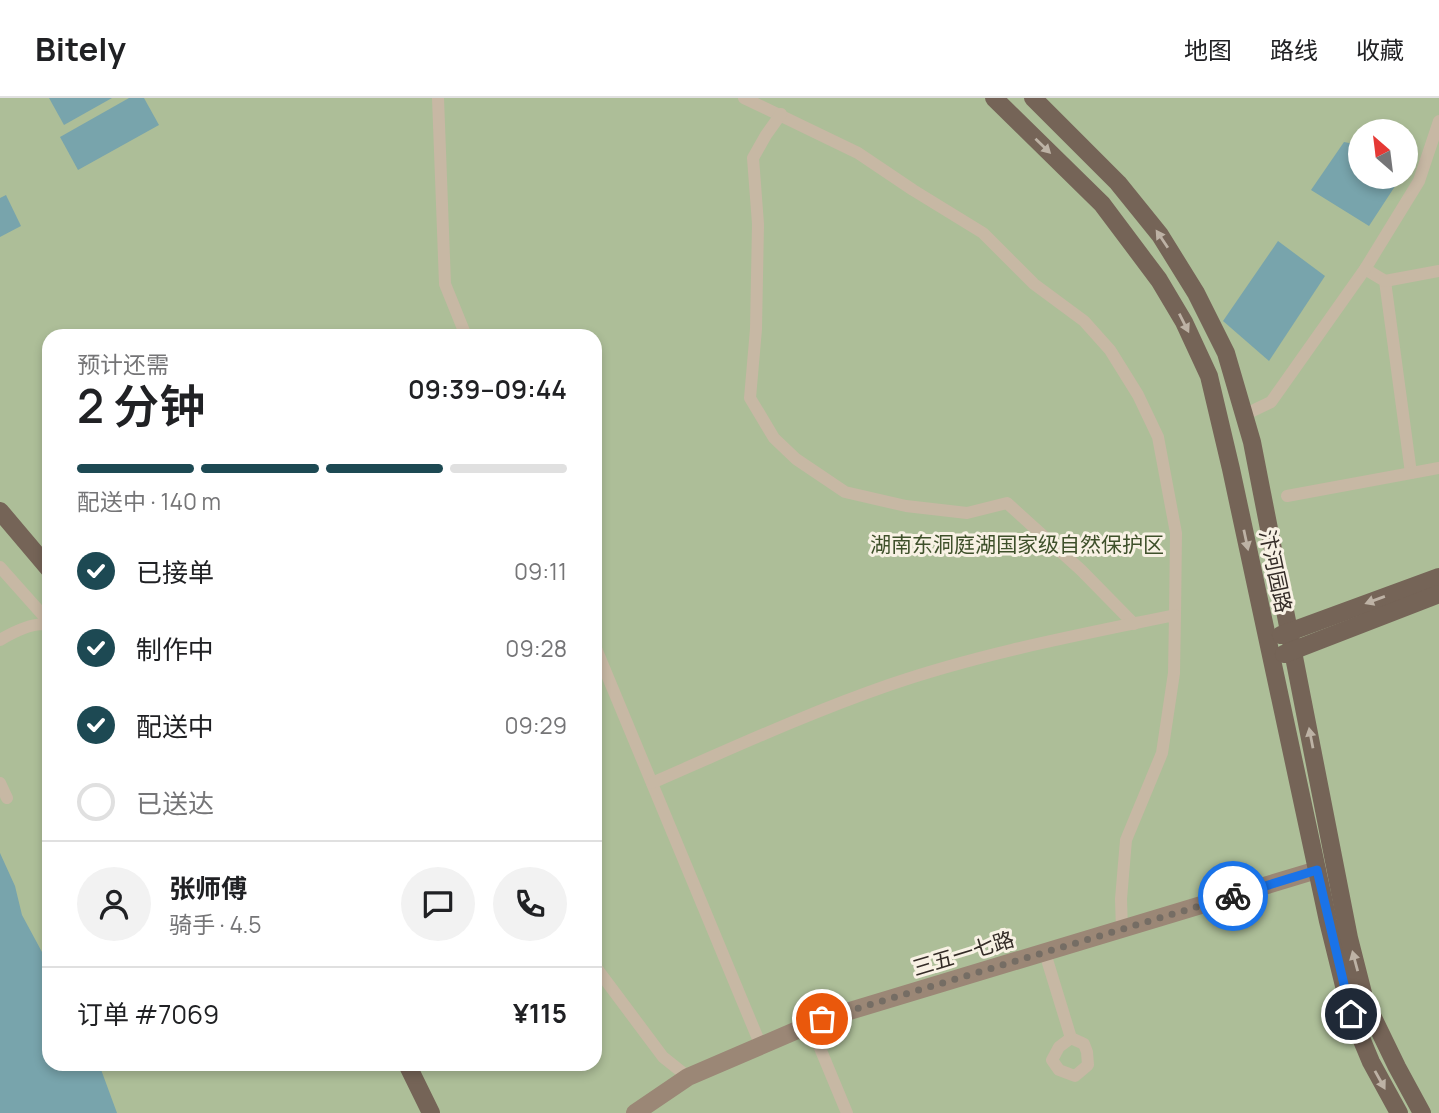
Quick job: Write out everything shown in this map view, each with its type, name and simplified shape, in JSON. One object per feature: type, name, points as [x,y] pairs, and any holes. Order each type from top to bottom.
[{"type":"main road","name":"汴河园路","points":[[994,98],[1102,204],[1159,280],[1184,322],[1209,376],[1351,1014],[1371,1062],[1399,1113]]},
{"type":"main road","name":"汴河园路","points":[[1033,98],[1118,183],[1160,235],[1196,293],[1226,353],[1245,414],[1292,640],[1349,938],[1365,1001],[1422,1113]]},
{"type":"main road","points":[[0,500],[42,551]]},
{"type":"main road","points":[[0,511],[42,561]]},
{"type":"main road","points":[[1271,659],[1292,640],[1439,577]]},
{"type":"main road","points":[[1268,640],[1292,640],[1439,594]]},
{"type":"main road","points":[[1302,798],[1307,786],[1317,785],[1322,794]]},
{"type":"main road","name":"三五一七路","points":[[635,1113],[688,1077],[810,1024],[1317,870]]},
{"type":"main road","points":[[402,1071],[423,1113]]},
{"type":"main road","points":[[410,1071],[431,1113]]},
{"type":"street","points":[[438,98],[444,284],[463,329]]},
{"type":"street","points":[[744,98],[858,153],[983,233],[1034,285],[1084,321],[1110,350],[1138,395],[1158,437],[1176,534],[1174,673],[1162,753],[1126,840],[1121,899],[1122,930]]},
{"type":"street","points":[[781,114],[765,135],[753,158],[758,224],[757,329],[750,398],[774,438],[796,459],[845,492],[906,506],[967,513],[1007,503],[1081,569],[1134,624]]},
{"type":"street","points":[[1245,414],[1272,402],[1365,269],[1419,181],[1439,121]]},
{"type":"street","points":[[1365,269],[1385,281],[1439,271]]},
{"type":"street","points":[[1385,281],[1411,473]]},
{"type":"street","points":[[1287,496],[1439,468]]},
{"type":"street","points":[[0,567],[42,616]]},
{"type":"street","points":[[652,783],[766,733],[889,685],[989,655],[1175,615]]},
{"type":"street","points":[[0,640],[42,624]]},
{"type":"street","points":[[602,663],[761,1045]]},
{"type":"street","points":[[0,783],[7,798]]},
{"type":"street","points":[[1045,953],[1071,1038]]},
{"type":"street","points":[[602,976],[663,1057],[688,1077]]},
{"type":"street","points":[[810,1024],[847,1113]]},
{"type":"green space","name":"湖南东洞庭湖国家级自然保护区","points":[[0,98],[1439,98],[1439,1113],[0,1113]]},
{"type":"water","points":[[49,98],[112,98],[64,125]]},
{"type":"water","points":[[129,98],[144,98],[159,125],[78,170],[60,137]]},
{"type":"water","points":[[1344,142],[1348,143],[1348,189],[1393,189],[1369,226],[1311,190]]},
{"type":"water","points":[[6,195],[21,226],[0,237],[0,198]]},
{"type":"water","points":[[1278,241],[1325,276],[1269,361],[1223,321]]},
{"type":"water","points":[[0,853],[15,886],[22,915],[42,952],[42,1071],[102,1071],[117,1113],[0,1113]]},
{"type":"way so far","points":[[822,1019],[1233,896]]},
{"type":"route","points":[[1233,896],[1317,870],[1351,1014]]}]
